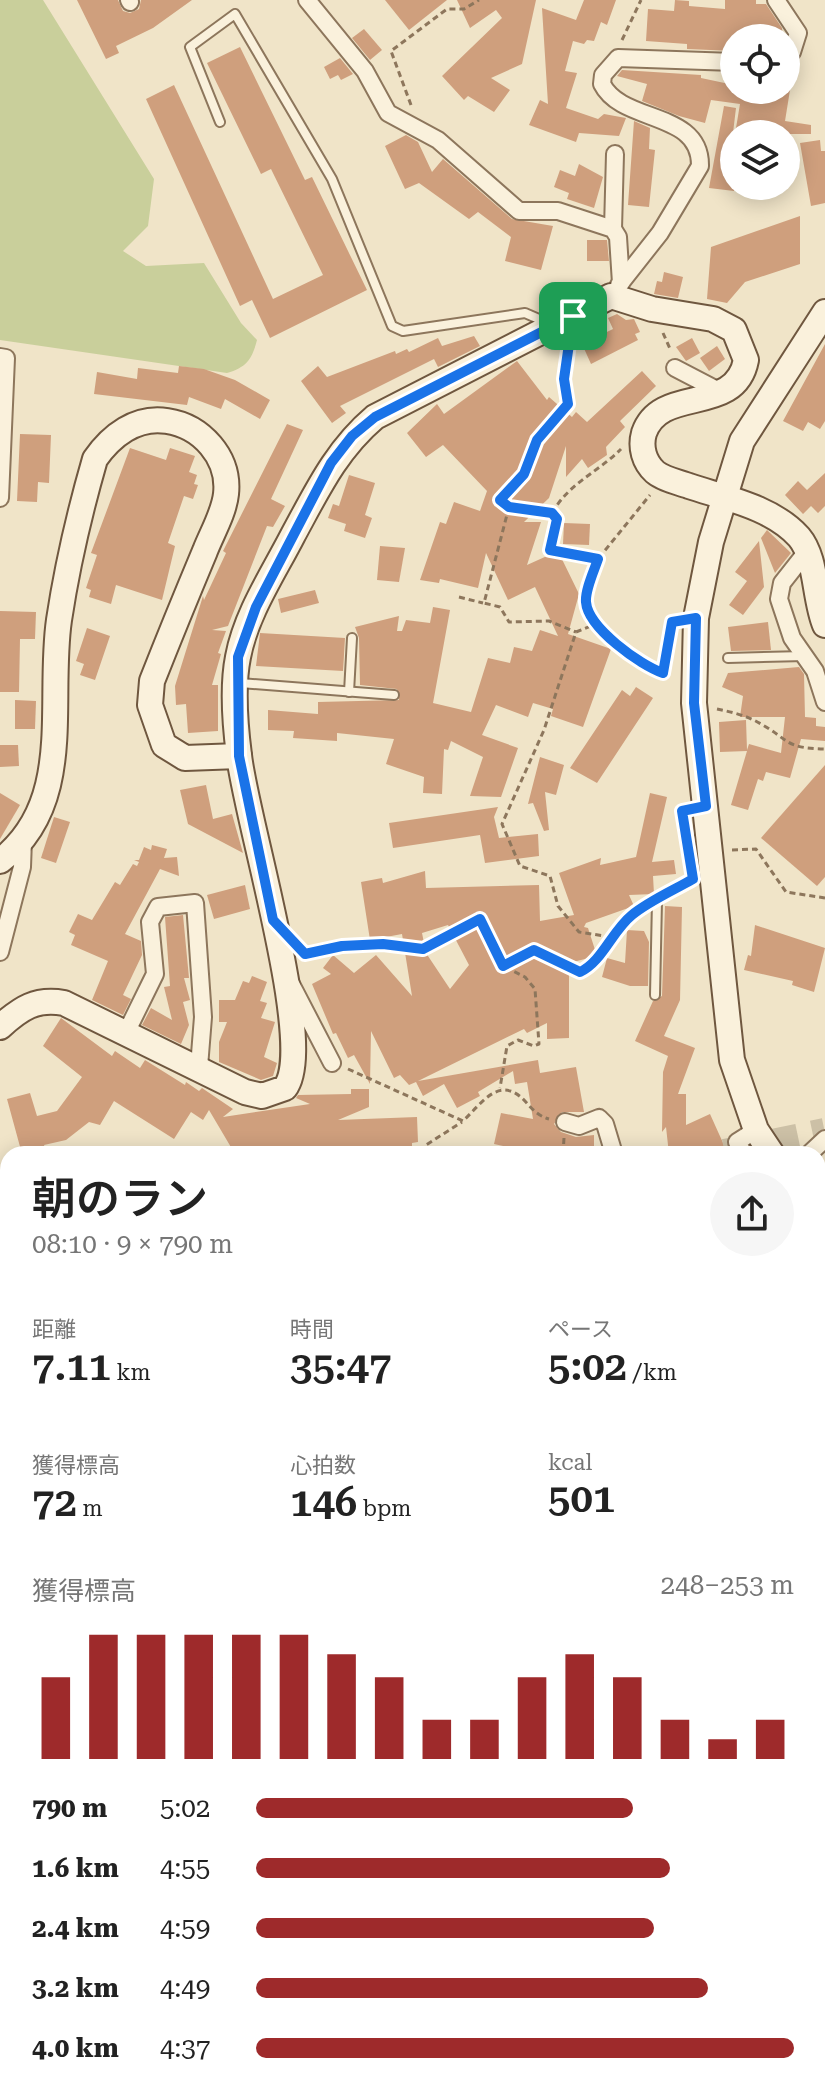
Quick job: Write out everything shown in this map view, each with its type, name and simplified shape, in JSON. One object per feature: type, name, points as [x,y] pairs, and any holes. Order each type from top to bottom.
[{"type":"street","points":[[307,0],[365,71],[388,113],[419,127],[519,211],[558,211],[613,229]]},
{"type":"street","points":[[776,0],[792,24]]},
{"type":"street","points":[[0,1027],[16,1012],[46,1000],[64,1003],[245,1092],[262,1096],[285,1088],[294,1061],[283,969],[239,756],[238,657],[256,607],[331,463],[352,436],[375,417],[563,321],[616,289],[660,233],[700,166],[700,155],[693,141],[679,128],[615,102],[602,84],[603,75],[618,58],[720,62]]},
{"type":"street","points":[[615,154],[613,229],[618,237],[616,289]]},
{"type":"street","points":[[616,289],[652,309],[713,319],[734,330],[744,350],[744,372],[723,393],[663,409],[649,424],[642,443],[643,455],[657,474],[761,511],[786,525],[808,550],[825,625]]},
{"type":"street","points":[[767,1146],[756,1130],[732,1060],[694,703],[696,618],[722,497],[742,441],[825,312]]},
{"type":"street","points":[[0,357],[6,358],[0,498]]},
{"type":"street","points":[[675,368],[723,393]]},
{"type":"street","points":[[0,861],[23,840],[46,796],[53,766],[59,622],[95,459],[108,440],[134,425],[161,420],[191,427],[212,446],[223,471],[224,504],[152,681],[149,696],[164,745],[185,758],[239,756]]},
{"type":"street","points":[[808,550],[782,583],[779,599],[792,638],[806,656],[825,702]]},
{"type":"street","points":[[0,952],[22,867],[23,840]]},
{"type":"street","points":[[126,1033],[155,974],[150,922],[158,907],[195,903],[203,1017],[199,1067]]},
{"type":"street","points":[[283,969],[332,1063]]},
{"type":"street","points":[[565,1122],[579,1126],[599,1118],[605,1124],[612,1146]]},
{"type":"street","points":[[739,1146],[737,1142],[756,1130]]},
{"type":"lane","points":[[220,122],[190,47],[235,14],[332,179],[392,326],[403,331],[525,313],[563,321]]},
{"type":"lane","points":[[349,692],[352,638]]},
{"type":"lane","points":[[728,658],[806,656]]},
{"type":"lane","points":[[236,683],[394,695]]},
{"type":"lane","points":[[655,995],[657,901]]},
{"type":"path","points":[[419,127],[391,51],[447,9],[464,9],[479,0]]},
{"type":"path","points":[[625,31],[641,0]]},
{"type":"path","points":[[563,321],[564,379],[568,404],[537,440],[524,474],[500,500],[509,507],[552,513],[557,519],[550,550],[598,559]]},
{"type":"path","points":[[653,492],[598,559],[586,601],[596,624],[644,667],[663,673],[672,622],[696,618]]},
{"type":"path","points":[[487,604],[484,603],[509,507]]},
{"type":"path","points":[[459,597],[500,607],[509,622],[549,621],[576,632],[596,624]]},
{"type":"path","points":[[576,632],[544,730],[502,824],[520,866],[550,876],[558,906],[579,932],[611,937]]},
{"type":"path","points":[[694,703],[762,724],[778,739],[800,748],[825,749]]},
{"type":"path","points":[[686,838],[682,811],[706,806]]},
{"type":"path","points":[[711,850],[756,849],[786,892],[825,898]]},
{"type":"path","points":[[503,966],[534,950],[580,972],[590,968],[611,937],[633,914],[693,879]]},
{"type":"path","points":[[273,920],[305,954],[342,946],[383,944],[423,949],[480,919],[503,966],[525,977],[535,989],[539,1044],[534,1046],[518,1040],[507,1046],[500,1088]]},
{"type":"path","points":[[332,1063],[390,1085],[463,1121]]},
{"type":"path","points":[[426,1146],[432,1138],[463,1121],[493,1091],[500,1088],[518,1094],[540,1116],[565,1122]]},
{"type":"green space","points":[[0,0],[43,0],[154,179],[148,226],[123,251],[146,266],[204,263],[241,323],[257,340],[251,357],[244,365],[227,373],[0,340]]},
{"type":"building","points":[[77,0],[118,0],[123,11],[130,13],[139,9],[141,0],[192,0],[153,28],[116,46],[119,53],[106,59]]},
{"type":"building","points":[[385,0],[447,0],[409,30]]},
{"type":"building","points":[[457,0],[536,0],[522,64],[491,78],[510,90],[494,112],[468,96],[464,100],[442,76],[502,18],[496,10],[470,28]]},
{"type":"building","points":[[584,0],[616,0],[607,25],[601,22],[594,41],[587,40],[584,44],[573,41],[565,71],[577,73],[566,108],[598,119],[604,114],[626,118],[619,136],[579,133],[576,142],[529,125],[540,100],[548,104],[542,8],[576,20]]},
{"type":"building","points":[[675,0],[689,1],[689,6],[725,9],[725,0],[756,0],[756,4],[766,4],[779,24],[720,24],[720,50],[687,49],[687,44],[646,41],[648,9],[674,11]]},
{"type":"building","points":[[364,29],[382,50],[370,60],[352,38]]},
{"type":"building","points":[[240,47],[305,180],[312,177],[367,290],[270,338],[252,300],[240,306],[146,99],[174,85],[273,299],[323,275],[271,169],[261,174],[207,63]]},
{"type":"building","points":[[340,58],[353,74],[341,80],[338,75],[330,79],[324,67]]},
{"type":"building","points":[[622,70],[701,75],[701,78],[720,82],[720,101],[711,100],[705,123],[642,101],[647,84],[617,76]]},
{"type":"building","points":[[740,104],[788,104],[785,120],[737,120]]},
{"type":"building","points":[[724,106],[736,108],[735,120],[721,120]]},
{"type":"building","points":[[634,121],[650,128],[649,149],[655,150],[649,207],[628,205]]},
{"type":"building","points":[[800,123],[811,125],[811,134],[800,134]]},
{"type":"building","points":[[720,128],[720,189],[709,188]]},
{"type":"building","points":[[406,135],[418,142],[432,172],[443,159],[512,219],[553,226],[541,270],[505,261],[511,237],[478,212],[469,219],[419,183],[405,189],[385,146]]},
{"type":"building","points":[[820,140],[821,151],[825,151],[825,203],[811,206],[800,143]]},
{"type":"building","points":[[579,164],[603,177],[594,208],[567,199],[569,193],[554,187],[560,170],[575,176]]},
{"type":"building","points":[[800,216],[800,264],[745,282],[727,303],[707,299],[711,247]]},
{"type":"building","points":[[587,240],[607,240],[609,261],[587,261]]},
{"type":"building","points":[[664,272],[683,277],[678,298],[654,294],[657,281],[662,282]]},
{"type":"building","points":[[617,314],[626,320],[634,319],[640,332],[635,334],[638,340],[591,364],[582,344],[613,329],[608,318]]},
{"type":"building","points":[[474,336],[480,346],[438,367],[434,359],[340,406],[346,413],[332,423],[301,381],[318,366],[327,377],[395,351],[396,354],[407,349],[409,352],[438,338],[442,346]]},
{"type":"building","points":[[692,338],[700,353],[686,361],[676,347]]},
{"type":"building","points":[[825,344],[825,421],[820,429],[808,422],[803,431],[783,421]]},
{"type":"building","points":[[717,346],[725,359],[709,371],[700,358]]},
{"type":"building","points":[[517,361],[547,400],[549,397],[572,417],[576,412],[587,422],[642,371],[656,386],[620,421],[625,427],[606,447],[607,455],[588,468],[582,459],[566,477],[566,446],[549,498],[524,522],[541,522],[527,565],[558,551],[579,594],[568,634],[611,649],[583,727],[551,716],[553,709],[533,703],[528,717],[496,705],[482,735],[518,748],[501,797],[470,796],[483,757],[451,741],[448,750],[444,749],[442,794],[423,793],[424,777],[386,764],[394,739],[337,733],[337,741],[293,738],[294,731],[268,730],[268,710],[318,714],[318,702],[399,700],[397,689],[360,685],[359,638],[355,627],[399,616],[397,631],[402,631],[406,620],[430,623],[433,607],[450,610],[433,703],[471,712],[488,658],[510,663],[514,647],[532,651],[540,630],[558,636],[535,587],[508,600],[486,553],[478,588],[440,579],[439,583],[420,580],[440,522],[446,524],[454,502],[480,511],[487,491],[443,445],[426,457],[407,433],[437,404],[444,414]]},
{"type":"building","points":[[179,366],[204,369],[235,380],[270,400],[260,419],[225,399],[221,409],[189,397],[187,405],[94,394],[97,372],[137,379],[138,368],[178,373]]},
{"type":"building","points":[[287,424],[303,430],[271,499],[285,506],[273,527],[267,526],[228,626],[212,630],[226,631],[212,685],[218,685],[218,731],[188,733],[186,704],[176,705],[175,686],[203,596],[204,600],[226,553],[223,551]]},
{"type":"building","points":[[20,434],[51,435],[49,483],[38,482],[37,502],[17,501]]},
{"type":"building","points":[[130,448],[166,460],[170,448],[195,456],[189,472],[197,475],[194,484],[198,485],[193,499],[184,496],[168,543],[175,546],[162,600],[116,585],[111,604],[89,597],[91,590],[86,588],[97,555],[91,553]]},
{"type":"building","points":[[825,473],[825,506],[818,513],[811,506],[803,514],[785,495],[798,481],[807,490]]},
{"type":"building","points":[[349,475],[375,483],[365,515],[372,518],[365,538],[344,531],[346,524],[328,518],[333,504],[339,506]]},
{"type":"building","points":[[564,523],[590,524],[589,545],[563,544]]},
{"type":"building","points":[[767,530],[791,553],[775,573],[761,538]]},
{"type":"building","points":[[759,541],[764,587],[743,615],[729,605],[747,581],[735,572]]},
{"type":"building","points":[[380,546],[405,548],[399,582],[377,580]]},
{"type":"building","points":[[315,590],[319,603],[281,613],[278,599]]},
{"type":"building","points":[[0,611],[36,612],[35,639],[20,639],[19,692],[0,692]]},
{"type":"building","points":[[768,622],[771,650],[731,651],[728,627]]},
{"type":"building","points":[[87,628],[110,636],[95,680],[80,675],[84,664],[76,661]]},
{"type":"building","points":[[260,633],[345,638],[343,671],[256,666]]},
{"type":"building","points":[[799,667],[804,674],[805,717],[816,718],[816,726],[825,727],[825,741],[801,739],[790,778],[766,772],[763,781],[758,779],[748,810],[731,805],[747,751],[720,752],[719,722],[746,720],[747,750],[749,744],[781,753],[785,717],[740,717],[743,696],[722,687],[728,673]]},
{"type":"building","points":[[636,687],[653,698],[597,783],[570,768],[622,690],[630,696]]},
{"type":"building","points":[[15,700],[36,701],[35,729],[15,729]]},
{"type":"building","points":[[0,745],[18,745],[19,766],[0,767]]},
{"type":"building","points":[[540,757],[564,765],[556,795],[545,792],[549,830],[544,831],[533,803],[528,804]]},
{"type":"building","points":[[825,765],[825,877],[817,886],[761,838]]},
{"type":"building","points":[[206,785],[213,819],[232,814],[243,853],[188,824],[180,790]]},
{"type":"building","points":[[0,793],[20,805],[0,839]]},
{"type":"building","points":[[650,793],[667,797],[652,862],[674,860],[676,874],[653,876],[654,894],[629,895],[634,906],[586,923],[584,927],[588,928],[597,956],[569,963],[569,1038],[547,1039],[547,1023],[527,1033],[524,1029],[418,1081],[538,1060],[540,1073],[576,1067],[584,1112],[562,1112],[554,1124],[561,1132],[576,1137],[594,1135],[594,1146],[494,1144],[501,1113],[533,1119],[527,1082],[515,1084],[513,1071],[478,1092],[480,1096],[457,1108],[444,1084],[423,1096],[416,1082],[409,1085],[400,1075],[394,1078],[371,1031],[370,1084],[354,1055],[348,1058],[336,1033],[333,1034],[312,984],[331,974],[323,968],[333,955],[354,973],[376,955],[412,996],[402,934],[370,940],[361,882],[382,878],[383,883],[425,871],[426,888],[539,885],[540,921],[574,915],[559,873],[601,858],[600,865],[636,857]],"holes":[[[448,925],[469,965],[450,989],[426,953],[422,933]]]},
{"type":"building","points":[[498,807],[494,817],[499,838],[538,834],[539,856],[485,863],[480,835],[393,848],[389,823]]},
{"type":"building","points":[[54,817],[70,822],[56,863],[41,858]]},
{"type":"building","points":[[152,845],[167,849],[164,858],[177,857],[179,876],[160,869],[125,934],[141,941],[142,955],[123,995],[131,999],[123,1015],[92,1000],[108,961],[71,945],[75,935],[69,932],[78,914],[92,920],[115,882],[120,885],[133,864],[137,866],[139,862],[134,860],[139,860],[144,847],[151,850]]},
{"type":"building","points":[[245,885],[250,909],[214,919],[207,895]]},
{"type":"building","points":[[665,906],[682,907],[680,1000],[664,1036],[695,1048],[678,1094],[686,1094],[686,1125],[710,1114],[724,1146],[668,1146],[666,1127],[662,1132],[663,1072],[668,1056],[635,1041],[653,1001],[662,996]]},
{"type":"building","points":[[183,915],[189,978],[184,978],[190,1000],[183,1002],[189,1025],[181,1044],[142,1025],[151,1008],[172,1020],[164,987],[170,986],[165,917]]},
{"type":"building","points":[[755,925],[825,948],[814,992],[792,985],[793,981],[744,970],[748,955],[751,956]]},
{"type":"building","points":[[627,930],[644,931],[649,942],[648,986],[630,986],[602,977],[607,958],[625,963]]},
{"type":"building","points":[[252,976],[267,982],[260,1001],[267,1003],[261,1018],[275,1022],[264,1057],[277,1063],[273,1076],[261,1080],[219,1062],[219,1042],[227,1022],[219,1022],[219,1000],[235,1000],[243,981],[249,983]]},
{"type":"building","points":[[61,1018],[112,1056],[115,1051],[140,1068],[145,1060],[185,1085],[186,1082],[199,1091],[202,1088],[233,1109],[223,1117],[310,1104],[296,1098],[298,1095],[351,1094],[351,1089],[369,1089],[369,1107],[338,1120],[417,1117],[418,1142],[412,1143],[412,1146],[230,1146],[209,1110],[203,1120],[191,1112],[174,1139],[114,1101],[100,1125],[89,1122],[66,1140],[44,1146],[20,1146],[7,1099],[30,1093],[37,1116],[57,1111],[82,1077],[43,1046]]},
{"type":"tunnel","points":[[763,1146],[825,1133]]},
{"type":"route","points":[[573,316],[564,379],[568,404],[537,440],[524,474],[500,500],[509,507],[552,513],[557,519],[550,550],[598,559],[586,601],[590,613],[596,624],[644,667],[663,673],[672,622],[696,618],[694,703],[706,806],[682,811],[693,879],[633,914],[611,937],[590,968],[580,972],[553,962],[534,950],[503,966],[480,919],[423,949],[383,944],[342,946],[305,954],[273,920],[239,756],[238,657],[256,607],[331,463],[352,436],[375,417],[573,316]]}]
